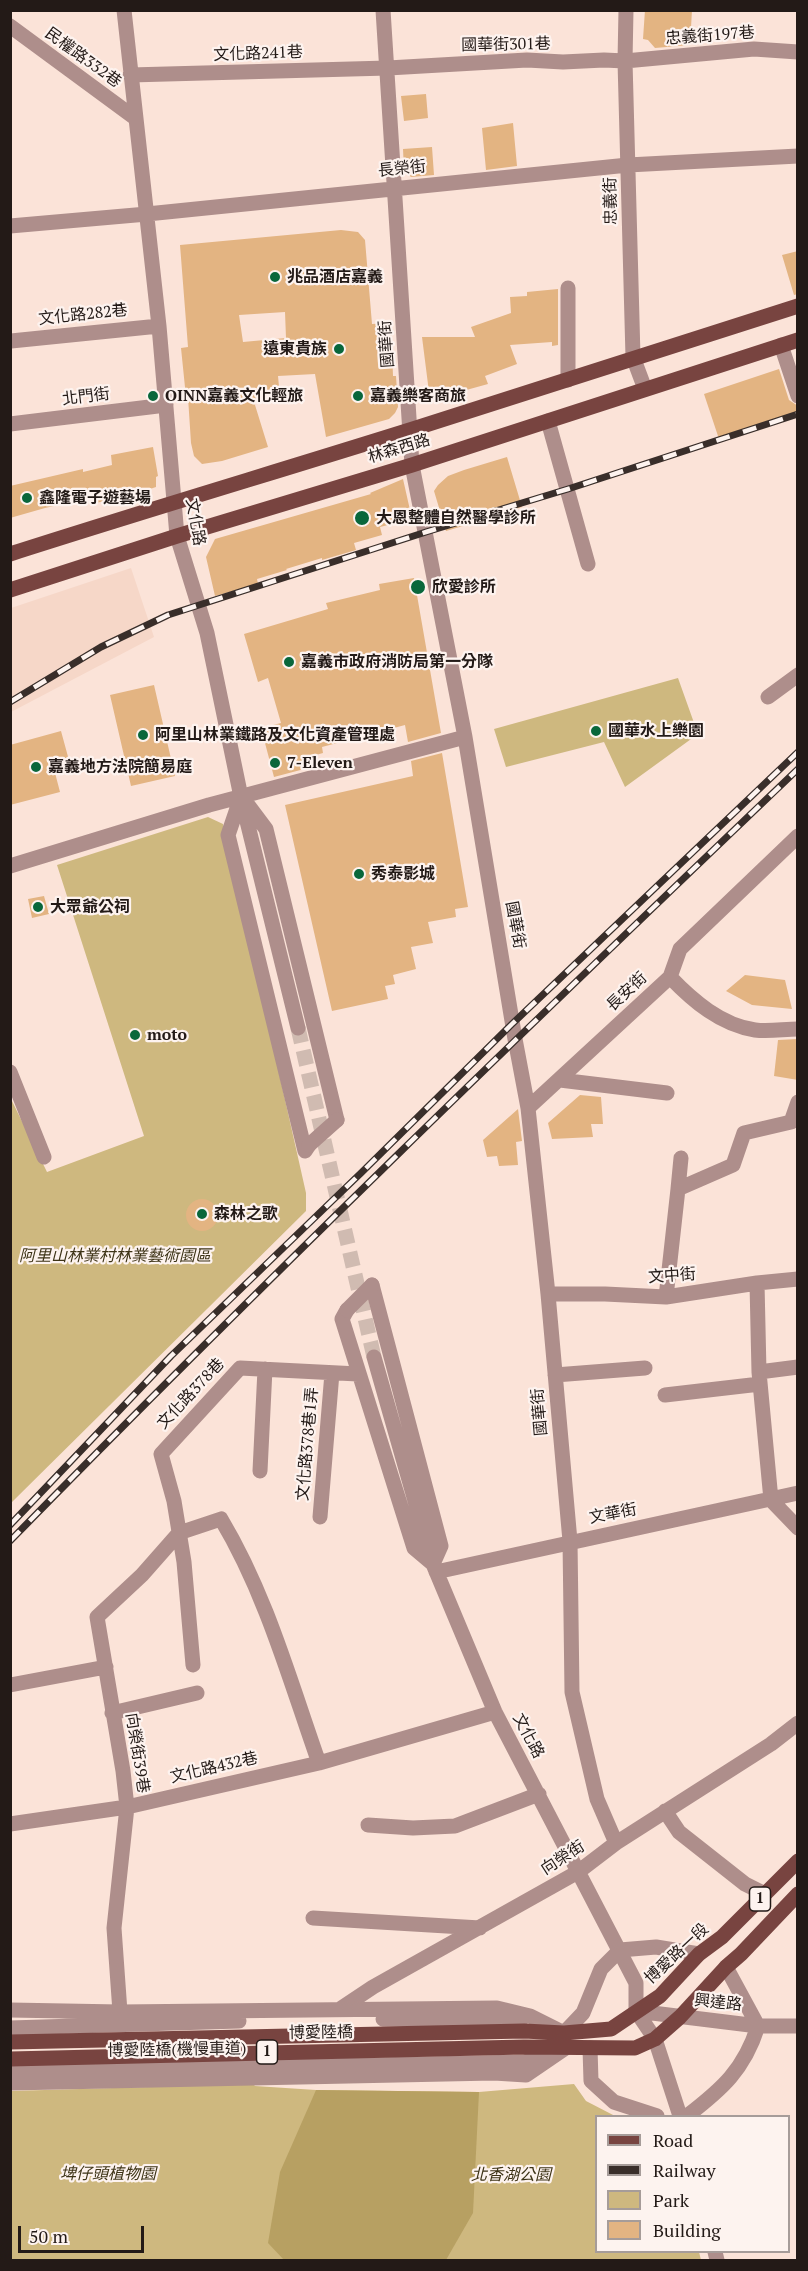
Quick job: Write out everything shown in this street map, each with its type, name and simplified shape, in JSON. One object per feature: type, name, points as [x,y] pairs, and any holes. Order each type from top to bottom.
[{"type":"main road","name":"林森西路","points":[[10,554],[172,502],[411,430],[798,306]]},
{"type":"main road","name":"林森西路","points":[[10,590],[177,536],[412,465],[798,340]]},
{"type":"main road","name":"博愛路一段","points":[[525,2054],[565,2040],[611,2029],[660,1996],[699,1954],[722,1937],[798,1861]]},
{"type":"main road","name":"博愛路一段","points":[[524,2025],[590,2048],[635,2048],[655,2039],[680,2017],[798,1894]]},
{"type":"main road","name":"博愛陸橋","points":[[10,2042],[524,2025]]},
{"type":"main road","name":"博愛陸橋","points":[[10,2059],[525,2054]]},
{"type":"street","name":"文化路","points":[[124,10],[159,326],[172,502],[177,536],[207,633],[241,796],[298,1028]]},
{"type":"street","name":"國華街","points":[[383,10],[412,465],[465,737],[528,1108],[549,1294],[570,1541],[572,1692],[597,1799],[616,1843]]},
{"type":"street","name":"忠義街","points":[[626,10],[625,61],[633,357],[645,389]]},
{"type":"street","name":"民權路332巷","points":[[10,26],[135,118]]},
{"type":"street","name":"忠義街197巷","points":[[625,61],[754,50],[798,52]]},
{"type":"street","name":"國華街301巷","points":[[388,68],[527,60],[625,61]]},
{"type":"street","name":"文化路241巷","points":[[130,75],[388,68]]},
{"type":"street","name":"長榮街","points":[[10,226],[628,165],[798,156]]},
{"type":"street","points":[[568,288],[568,380]]},
{"type":"street","name":"文化路282巷","points":[[11,341],[159,326]]},
{"type":"street","points":[[781,345],[798,396]]},
{"type":"street","name":"北門街","points":[[10,424],[166,405]]},
{"type":"street","points":[[548,421],[588,564]]},
{"type":"street","points":[[768,697],[798,675]]},
{"type":"street","points":[[10,866],[241,796],[465,737]]},
{"type":"street","points":[[241,796],[266,829],[337,1120],[305,1150],[228,835],[241,796]]},
{"type":"street","points":[[670,977],[680,949],[798,837]]},
{"type":"street","name":"長安街","points":[[528,1108],[670,977],[689,997],[724,1020],[756,1030],[798,1029]]},
{"type":"street","points":[[560,1080],[667,1093]]},
{"type":"street","points":[[13,1081],[44,1158]]},
{"type":"street","points":[[678,1189],[733,1165],[744,1133],[794,1123],[798,1102]]},
{"type":"street","points":[[666,1297],[681,1158]]},
{"type":"street","name":"文中街","points":[[549,1294],[666,1297],[757,1283],[798,1280]]},
{"type":"street","points":[[757,1283],[759,1378],[771,1500],[798,1528]]},
{"type":"street","points":[[372,1285],[441,1546],[434,1568],[414,1548],[342,1319],[347,1310],[372,1285]]},
{"type":"street","name":"文化路","points":[[374,1357],[434,1568],[495,1712],[636,1983],[636,2011]]},
{"type":"street","points":[[666,1395],[759,1378],[798,1367]]},
{"type":"street","name":"文化路378巷","points":[[193,1665],[184,1562],[174,1501],[160,1454],[240,1368],[358,1374]]},
{"type":"street","points":[[555,1375],[645,1368]]},
{"type":"street","points":[[260,1471],[265,1370]]},
{"type":"street","name":"文化路378巷1弄","points":[[320,1517],[332,1373]]},
{"type":"street","name":"文華街","points":[[434,1568],[503,1558],[570,1541],[798,1493]]},
{"type":"street","points":[[179,1533],[221,1519],[238,1546],[269,1619],[319,1763]]},
{"type":"street","name":"向榮街39巷","points":[[120,2012],[114,1928],[127,1807],[97,1617],[142,1575],[179,1533]]},
{"type":"street","points":[[10,1685],[106,1667]]},
{"type":"street","points":[[112,1713],[197,1693]]},
{"type":"street","name":"文化路432巷","points":[[10,1824],[127,1807],[319,1763],[495,1712]]},
{"type":"street","name":"向榮街","points":[[340,2010],[372,1987],[578,1872],[616,1843],[771,1744],[798,1723]]},
{"type":"street","points":[[368,1826],[413,1828],[454,1826],[539,1794]]},
{"type":"street","points":[[665,1811],[680,1832],[745,1884],[765,1894]]},
{"type":"street","points":[[313,1918],[480,1928]]},
{"type":"street","points":[[10,2083],[482,2073],[526,2075],[565,2040],[583,2013],[601,1969],[620,1950],[656,1947],[699,1954]]},
{"type":"street","points":[[688,2115],[730,2080],[746,2056],[758,2026],[726,1967]]},
{"type":"street","points":[[10,2010],[120,2012],[497,2008],[530,2016],[565,2040]]},
{"type":"street","points":[[636,2011],[655,2039],[680,2115]]},
{"type":"street","name":"興達路","points":[[636,2011],[758,2026],[798,2026]]},
{"type":"street","name":"博愛陸橋(機慢車道)","points":[[10,2028],[302,2020],[524,2025]]},
{"type":"street","points":[[590,2048],[591,2080],[614,2102],[654,2115]]},
{"type":"street","name":"博愛陸橋(機慢車道)","points":[[10,2072],[525,2054]]},
{"type":"shaded area","points":[[131,568],[154,637],[11,712],[11,608]]},
{"type":"shaded area","points":[[316,2090],[479,2092],[473,2213],[446,2260],[284,2260],[268,2243],[280,2172]]},
{"type":"green space","name":"國華水上樂園","points":[[678,678],[698,734],[625,787],[604,742],[506,767],[494,729]]},
{"type":"green space","name":"阿里山林業村林業藝術園區","points":[[208,817],[223,824],[306,1193],[306,1211],[11,1503],[10,1097],[47,1172],[144,1136],[57,865]]},
{"type":"green space","name":"北香湖公園","points":[[253,2084],[255,2086],[316,2090],[479,2092],[574,2084],[586,2101],[613,2115],[595,2115],[595,2253],[699,2253],[701,2260],[11,2260],[10,2091]]},
{"type":"building","points":[[645,10],[692,10],[690,45],[655,48],[648,40],[643,39]]},
{"type":"building","points":[[426,94],[428,118],[404,121],[401,96]]},
{"type":"building","points":[[513,123],[517,166],[486,170],[482,128]]},
{"type":"building","points":[[432,147],[434,175],[411,177],[404,170],[403,149]]},
{"type":"building","points":[[341,230],[358,232],[365,240],[372,324],[391,323],[393,376],[396,376],[398,407],[395,413],[389,419],[326,437],[315,374],[278,376],[280,397],[256,400],[255,405],[268,447],[222,461],[202,464],[194,456],[191,443],[188,397],[186,397],[181,348],[188,347],[180,245]],"holes":[[[285,312],[286,338],[243,342],[239,315]]]},
{"type":"building","points":[[798,251],[798,294],[794,295],[782,255]]},
{"type":"building","points":[[558,289],[558,345],[552,346],[552,342],[510,345],[517,364],[485,376],[488,384],[430,400],[422,337],[475,337],[471,327],[511,313],[510,297],[527,296],[527,292]]},
{"type":"building","points":[[779,369],[789,400],[798,406],[798,415],[719,439],[704,394]]},
{"type":"building","points":[[153,447],[158,476],[156,487],[120,499],[120,497],[92,504],[91,498],[10,518],[10,486],[83,469],[83,472],[112,465],[111,455]]},
{"type":"building","points":[[507,457],[522,507],[505,512],[504,509],[462,520],[463,526],[446,531],[434,491],[438,485],[448,476]]},
{"type":"building","points":[[403,479],[412,519],[380,527],[382,535],[354,543],[356,550],[286,569],[257,579],[258,584],[215,596],[206,557],[215,539],[371,494]]},
{"type":"building","points":[[414,578],[441,733],[408,742],[405,725],[322,747],[323,753],[305,758],[308,768],[274,777],[261,728],[281,723],[268,678],[258,682],[244,634],[328,609],[326,603],[380,590],[379,584]]},
{"type":"building","name":"阿里山林業鐵路及文化資產管理處","points":[[154,685],[175,776],[131,786],[110,695]]},
{"type":"building","name":"嘉義地方法院簡易庭","points":[[61,731],[70,764],[54,769],[60,792],[10,805],[10,745]]},
{"type":"building","name":"秀泰影城","points":[[442,753],[468,907],[455,909],[456,917],[428,922],[433,943],[411,947],[416,969],[393,975],[395,984],[385,986],[388,999],[332,1011],[285,805],[413,776],[411,761]]},
{"type":"building","name":"大眾爺公祠","points":[[44,896],[49,914],[32,918],[28,899]]},
{"type":"building","points":[[745,975],[785,980],[792,1009],[752,1005],[726,991]]},
{"type":"building","points":[[798,1039],[798,1080],[774,1076],[778,1040]]},
{"type":"building","points":[[580,1095],[601,1097],[603,1124],[591,1124],[593,1137],[552,1139],[548,1123]]},
{"type":"building","points":[[518,1109],[522,1141],[516,1142],[518,1165],[499,1166],[497,1156],[487,1157],[483,1140]]},
{"type":"building","name":"森林之歌","points":[[202,1199],[213,1204],[218,1215],[213,1226],[202,1231],[191,1226],[186,1215],[191,1204]]},
{"type":"tunnel","points":[[298,1028],[374,1357]]},
{"type":"railway","points":[[10,702],[101,647],[168,615],[798,414]]},
{"type":"railway","points":[[10,1525],[171,1356],[512,1024],[798,752]]},
{"type":"railway","points":[[10,1541],[204,1345],[798,769]]},
{"type":"place","name":"兆品酒店嘉義","points":[[275,277]]},
{"type":"place","name":"遠東貴族","points":[[339,349]]},
{"type":"place","name":"OINN嘉義文化輕旅","points":[[153,396]]},
{"type":"place","name":"嘉義樂客商旅","points":[[358,396]]},
{"type":"place","name":"鑫隆電子遊藝場","points":[[27,498]]},
{"type":"place","name":"大恩整體自然醫學診所","points":[[362,518]]},
{"type":"place","name":"欣愛診所","points":[[418,587]]},
{"type":"place","name":"嘉義市政府消防局第一分隊","points":[[289,662]]},
{"type":"place","name":"國華水上樂園","points":[[596,731]]},
{"type":"place","name":"阿里山林業鐵路及文化資產管理處","points":[[143,735]]},
{"type":"place","name":"7-Eleven","points":[[275,763]]},
{"type":"place","name":"嘉義地方法院簡易庭","points":[[36,767]]},
{"type":"place","name":"秀泰影城","points":[[359,874]]},
{"type":"place","name":"大眾爺公祠","points":[[38,907]]},
{"type":"place","name":"moto","points":[[135,1035]]},
{"type":"place","name":"森林之歌","points":[[202,1214]]},
{"type":"park label","name":"埤仔頭植物園","points":[[108,2174]]}]
